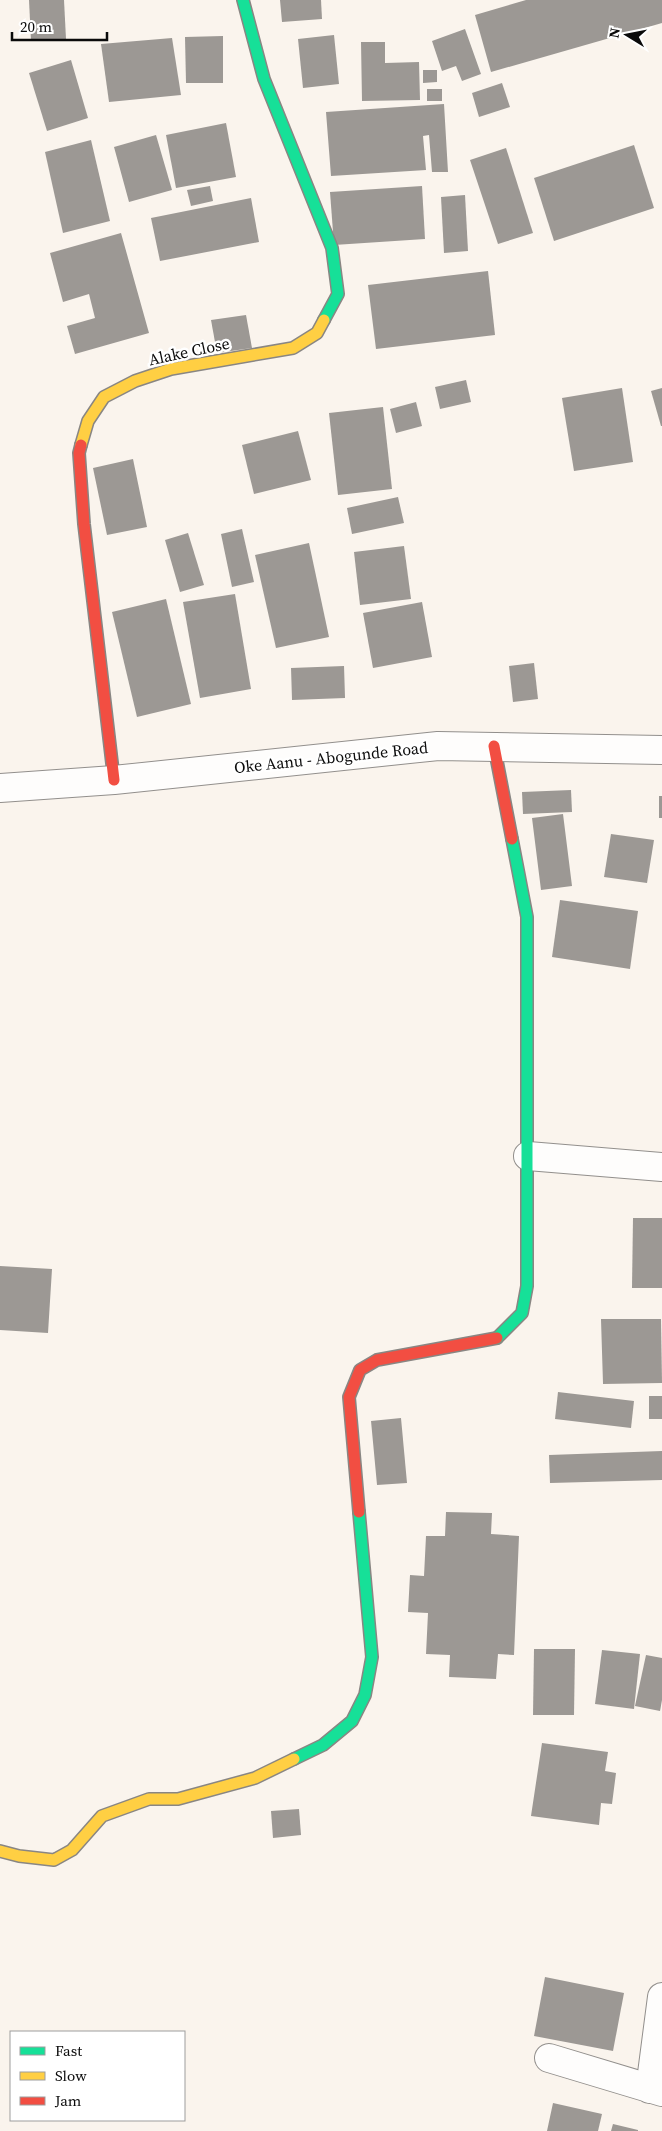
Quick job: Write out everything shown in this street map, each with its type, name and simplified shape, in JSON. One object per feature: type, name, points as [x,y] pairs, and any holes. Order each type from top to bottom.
[{"type":"street","name":"Alake Close","points":[[114,780],[84,524],[79,453],[88,421],[104,397],[135,381],[171,369],[294,348],[317,333],[338,294],[332,248],[264,79],[243,0]]},
{"type":"street","name":"Oke Aanu - Abogunde Road","points":[[0,788],[114,780],[438,746],[662,750]]},
{"type":"street","points":[[0,1851],[19,1856],[54,1860],[72,1850],[102,1816],[149,1799],[178,1799],[255,1778],[324,1745],[352,1721],[365,1695],[372,1657],[349,1396],[360,1370],[377,1360],[496,1338],[522,1313],[527,1286],[528,917],[494,746]]},
{"type":"street","points":[[528,1156],[662,1167]]},
{"type":"street","points":[[549,2058],[656,2090],[662,1997]]},
{"type":"building","points":[[29,0],[64,0],[66,39],[31,41]]},
{"type":"building","points":[[280,0],[321,0],[322,19],[282,22]]},
{"type":"building","points":[[526,0],[662,0],[662,23],[491,72],[475,15]]},
{"type":"building","points":[[465,29],[481,74],[462,81],[456,66],[442,71],[432,41]]},
{"type":"building","points":[[334,35],[339,84],[303,88],[298,39]]},
{"type":"building","points":[[223,36],[223,83],[186,83],[185,37]]},
{"type":"building","points":[[172,38],[181,95],[109,102],[101,44]]},
{"type":"building","points":[[361,42],[385,42],[385,63],[419,62],[420,100],[362,101]]},
{"type":"building","points":[[71,60],[88,118],[47,131],[29,73]]},
{"type":"building","points":[[423,70],[437,70],[437,82],[423,83]]},
{"type":"building","points":[[502,83],[510,107],[479,117],[472,93]]},
{"type":"building","points":[[427,89],[442,89],[442,101],[427,101]]},
{"type":"building","points":[[444,104],[448,172],[432,172],[429,135],[423,136],[426,170],[331,176],[326,112]]},
{"type":"building","points":[[226,123],[236,177],[176,188],[166,135]]},
{"type":"building","points":[[156,135],[172,190],[129,202],[114,147]]},
{"type":"building","points":[[91,140],[110,221],[63,233],[45,152]]},
{"type":"building","points":[[634,145],[654,208],[554,241],[534,178]]},
{"type":"building","points":[[506,148],[533,233],[498,244],[470,160]]},
{"type":"building","points":[[210,186],[213,201],[191,206],[187,190]]},
{"type":"building","points":[[422,186],[425,239],[334,245],[330,192]]},
{"type":"building","points":[[465,195],[468,251],[444,253],[441,197]]},
{"type":"building","points":[[251,198],[259,242],[160,261],[151,218]]},
{"type":"building","points":[[121,233],[149,333],[75,354],[67,326],[95,318],[89,294],[63,302],[50,253]]},
{"type":"building","points":[[488,271],[495,335],[376,349],[368,285]]},
{"type":"building","points":[[246,315],[252,348],[217,353],[211,320]]},
{"type":"building","points":[[466,380],[471,402],[440,409],[435,387]]},
{"type":"building","points":[[622,388],[633,462],[574,471],[562,398]]},
{"type":"building","points":[[662,388],[662,426],[661,426],[651,391]]},
{"type":"building","points":[[416,402],[422,426],[396,433],[390,409]]},
{"type":"building","points":[[383,407],[392,489],[338,495],[329,413]]},
{"type":"building","points":[[298,431],[311,480],[254,494],[242,445]]},
{"type":"building","points":[[133,459],[147,527],[107,535],[93,468]]},
{"type":"building","points":[[398,497],[404,523],[352,534],[347,508]]},
{"type":"building","points":[[242,529],[254,582],[232,587],[221,534]]},
{"type":"building","points":[[188,533],[204,585],[180,592],[165,540]]},
{"type":"building","points":[[309,543],[329,637],[276,648],[255,555]]},
{"type":"building","points":[[404,546],[411,599],[360,605],[354,552]]},
{"type":"building","points":[[235,594],[251,689],[200,698],[183,602]]},
{"type":"building","points":[[166,599],[191,704],[137,717],[112,612]]},
{"type":"building","points":[[422,602],[432,657],[373,668],[363,613]]},
{"type":"building","points":[[534,663],[538,699],[513,702],[509,666]]},
{"type":"building","points":[[344,666],[345,698],[292,700],[291,668]]},
{"type":"building","points":[[571,790],[572,812],[523,814],[522,792]]},
{"type":"building","points":[[659,796],[662,796],[662,818],[659,818]]},
{"type":"building","points":[[563,814],[572,886],[541,890],[532,818]]},
{"type":"building","points":[[611,834],[654,840],[647,883],[604,877]]},
{"type":"building","points":[[560,900],[638,911],[630,969],[552,957]]},
{"type":"building","points":[[633,1218],[662,1218],[662,1288],[632,1288]]},
{"type":"building","points":[[0,1266],[52,1269],[48,1333],[0,1330]]},
{"type":"building","points":[[601,1319],[661,1319],[662,1383],[603,1384]]},
{"type":"building","points":[[558,1392],[634,1401],[631,1428],[555,1419]]},
{"type":"building","points":[[649,1396],[662,1396],[662,1419],[649,1419]]},
{"type":"building","points":[[401,1418],[407,1483],[377,1485],[371,1421]]},
{"type":"building","points":[[662,1451],[662,1480],[550,1483],[549,1455]]},
{"type":"building","points":[[446,1512],[492,1513],[491,1534],[519,1536],[514,1655],[498,1654],[496,1679],[449,1677],[450,1655],[426,1654],[428,1613],[408,1612],[410,1575],[424,1576],[426,1536],[445,1536]]},
{"type":"building","points":[[534,1649],[575,1649],[574,1715],[533,1715]]},
{"type":"building","points":[[602,1650],[640,1654],[634,1709],[595,1704]]},
{"type":"building","points":[[646,1655],[662,1658],[662,1700],[660,1711],[635,1706]]},
{"type":"building","points":[[542,1743],[608,1752],[605,1771],[616,1773],[612,1804],[601,1803],[599,1825],[531,1816]]},
{"type":"building","points":[[299,1809],[301,1835],[273,1838],[271,1811]]},
{"type":"building","points":[[545,1977],[624,1993],[613,2051],[534,2036]]},
{"type":"building","points":[[553,2103],[602,2114],[598,2131],[547,2131]]},
{"type":"building","points":[[613,2124],[638,2130],[638,2131],[611,2131]]},
{"type":"traffic: fast","points":[[243,0],[264,79],[332,248],[338,294],[324,320]]},
{"type":"traffic: fast","points":[[497,1338],[522,1313],[527,1286],[527,917],[512,839]]},
{"type":"traffic: fast","points":[[294,1759],[323,1745],[352,1721],[365,1695],[372,1657],[359,1512]]},
{"type":"traffic: slow","points":[[81,445],[88,421],[104,397],[135,381],[171,369],[293,348],[317,333],[324,320]]},
{"type":"traffic: slow","points":[[0,1851],[19,1856],[54,1860],[72,1850],[102,1816],[149,1799],[178,1799],[255,1778],[294,1759]]},
{"type":"traffic: jam","points":[[81,445],[79,453],[84,524],[114,780]]},
{"type":"traffic: jam","points":[[494,746],[512,839]]},
{"type":"traffic: jam","points":[[359,1512],[349,1397],[360,1370],[377,1360],[497,1338]]}]
